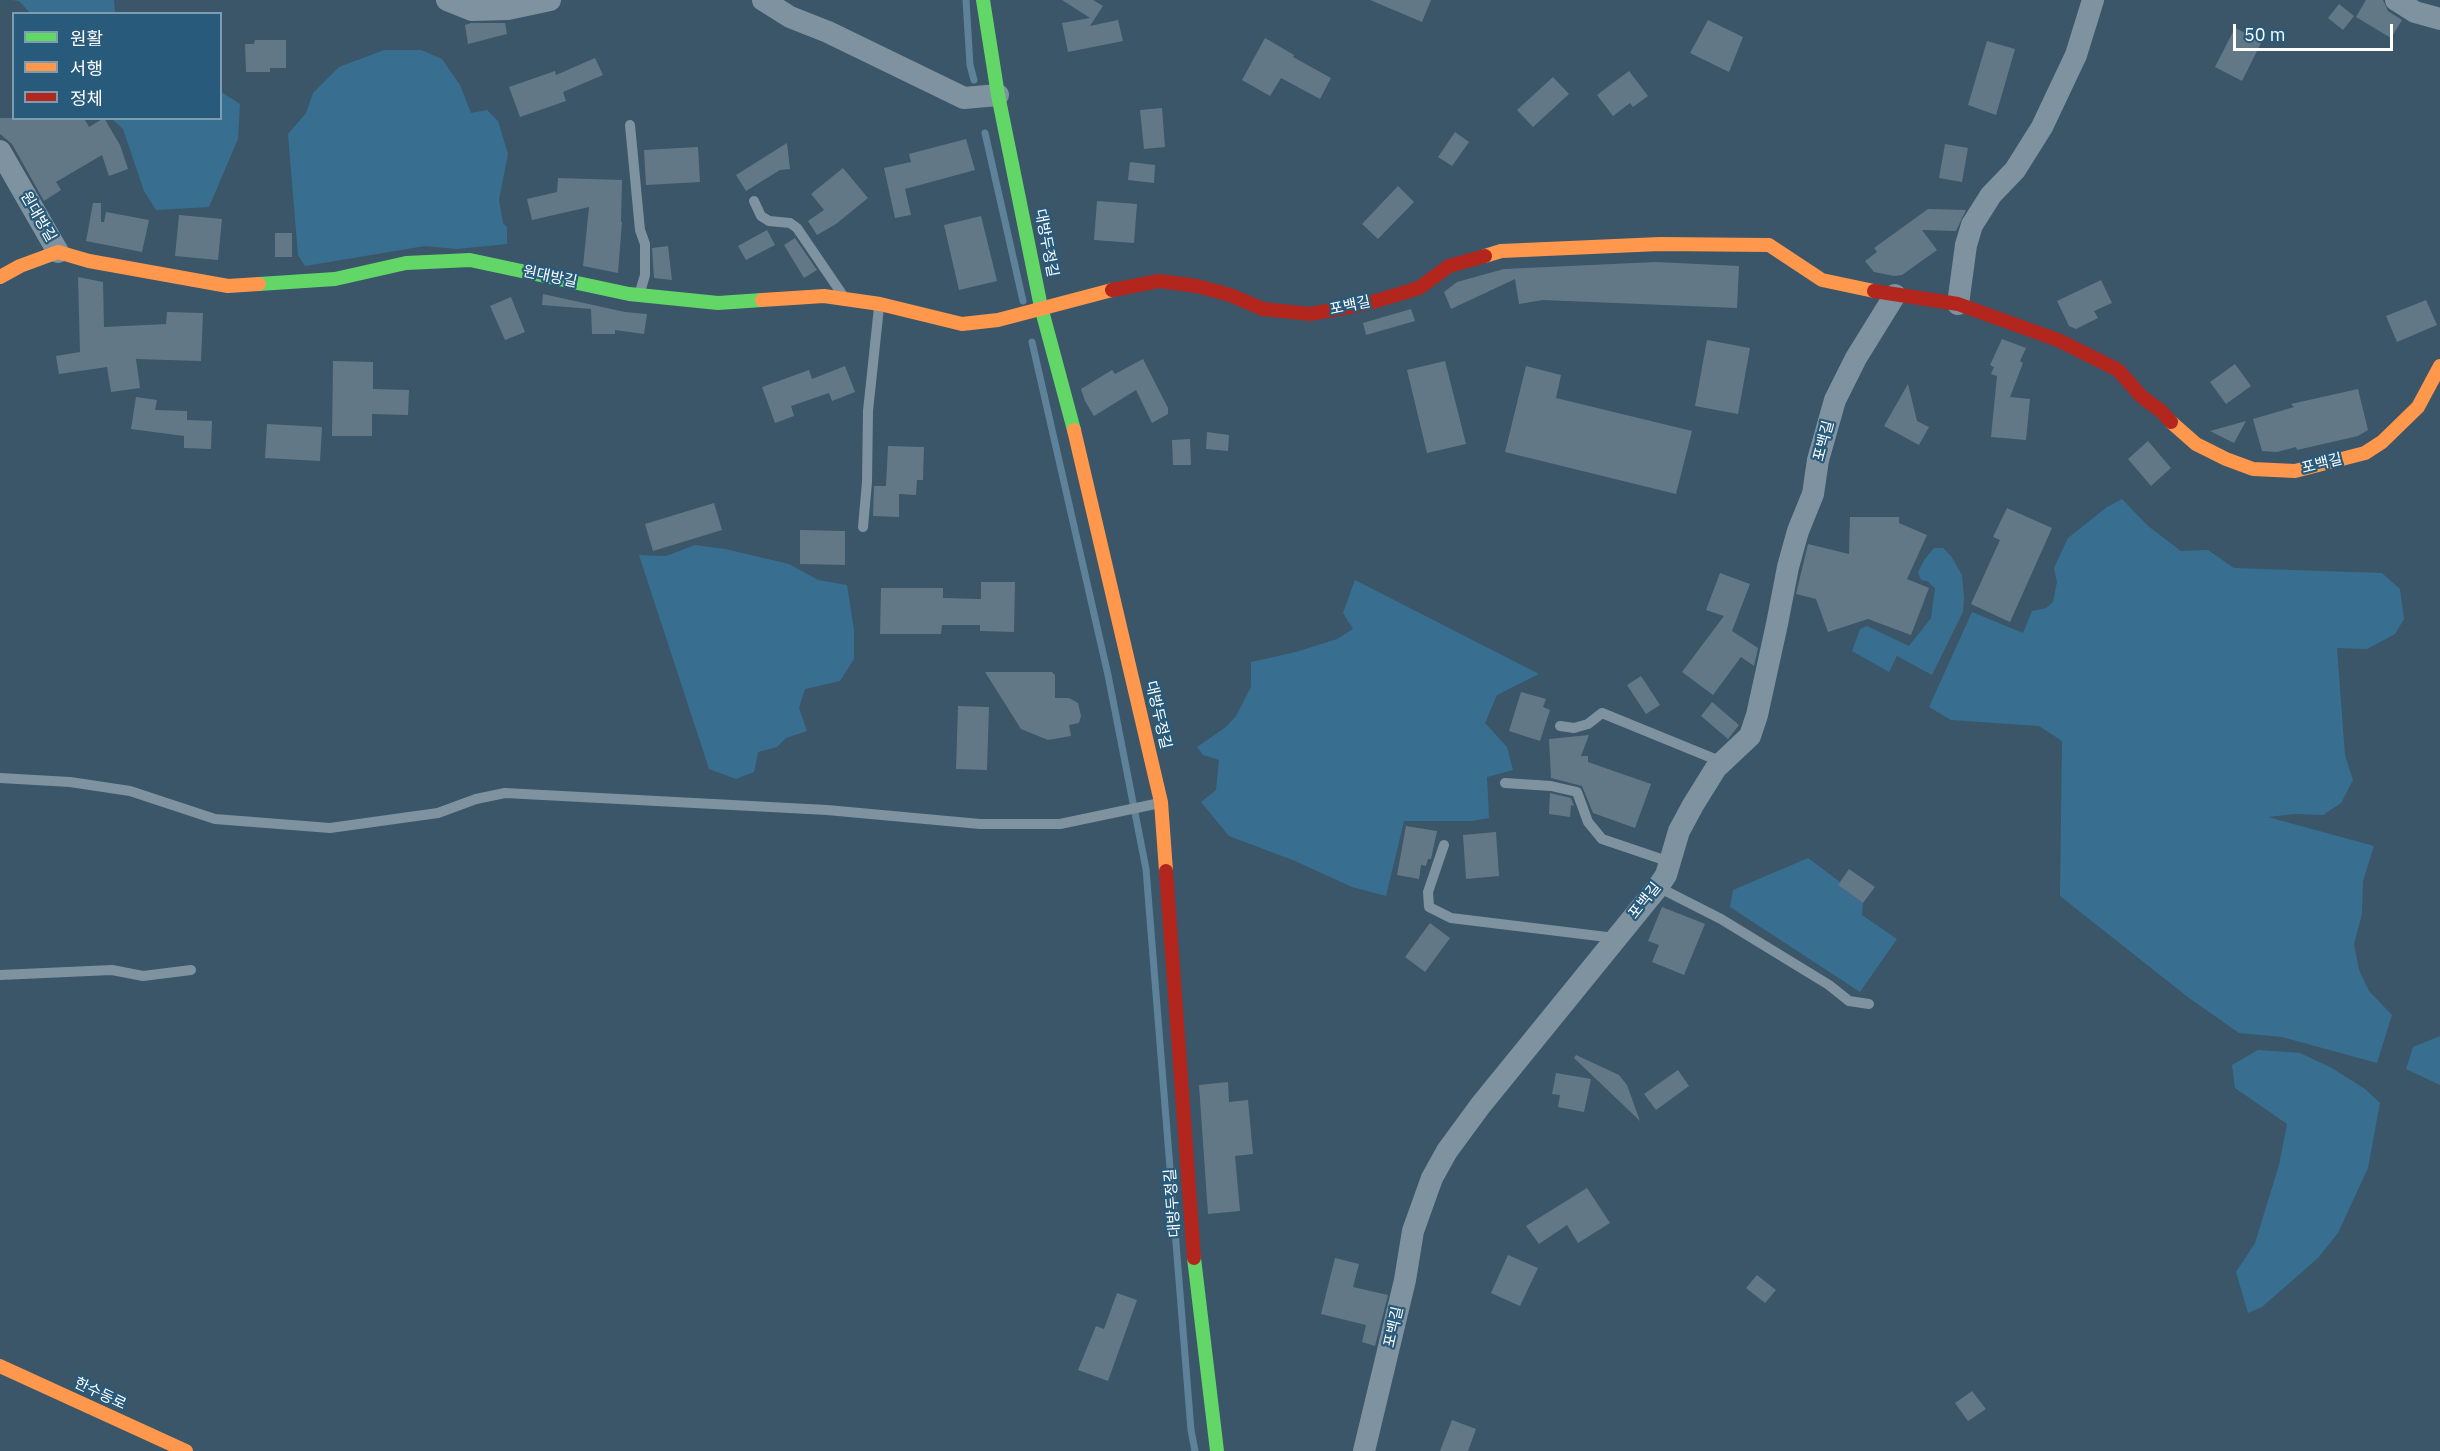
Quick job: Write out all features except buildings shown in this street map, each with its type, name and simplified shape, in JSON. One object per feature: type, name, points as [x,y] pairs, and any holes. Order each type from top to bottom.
[{"type":"street","points":[[447,0],[472,10],[508,9],[550,0]]},
{"type":"street","points":[[763,0],[790,17],[828,32],[964,98],[998,95]]},
{"type":"street","name":"대방두정길","points":[[983,0],[998,95],[1041,307],[1078,446],[1161,802],[1174,955],[1192,1242],[1217,1451]]},
{"type":"street","points":[[1958,304],[1966,244],[1972,225],[1991,195],[2015,170],[2042,127],[2076,55],[2093,0]]},
{"type":"street","points":[[2396,0],[2415,12],[2440,19]]},
{"type":"street","name":"원대방길","points":[[0,151],[58,252]]},
{"type":"street","name":"포백길","points":[[1041,307],[1159,281],[1197,286],[1230,295],[1263,309],[1310,315],[1366,304],[1419,288],[1449,266],[1502,251],[1660,244],[1770,245],[1822,280],[1895,295],[1958,304],[2058,340],[2118,370],[2142,397],[2161,411],[2179,431],[2196,444],[2253,469],[2295,471],[2365,453],[2382,442],[2418,407],[2440,366]]},
{"type":"street","name":"원대방길","points":[[0,277],[20,266],[58,252],[89,261],[228,286],[336,279],[406,263],[470,260],[639,295],[718,303],[824,296],[879,304],[962,324],[998,320],[1041,307]]},
{"type":"street","name":"포백길","points":[[1364,1451],[1405,1280],[1413,1231],[1432,1178],[1447,1151],[1480,1106],[1658,887],[1670,862],[1679,831],[1716,768],[1750,736],[1757,715],[1788,567],[1798,531],[1813,494],[1818,459],[1835,400],[1856,358],[1895,295]]},
{"type":"street","name":"한수동로","points":[[0,1366],[186,1451]]},
{"type":"lane","points":[[630,125],[640,230],[645,244],[645,275],[639,295]]},
{"type":"lane","points":[[754,201],[760,216],[769,221],[790,223],[797,228],[846,299]]},
{"type":"lane","points":[[863,527],[867,482],[868,411],[879,304]]},
{"type":"lane","points":[[1560,726],[1574,728],[1588,724],[1602,713],[1722,762]]},
{"type":"lane","points":[[0,778],[70,782],[130,790],[214,819],[330,828],[438,813],[476,799],[505,793],[827,810],[980,824],[1060,824],[1161,802]]},
{"type":"lane","points":[[1505,783],[1551,786],[1577,792],[1588,822],[1602,839],[1670,862]]},
{"type":"lane","points":[[1444,845],[1428,892],[1429,908],[1451,918],[1616,938]]},
{"type":"lane","points":[[1658,887],[1720,919],[1850,1000],[1869,1005]]},
{"type":"lane","points":[[0,975],[112,970],[143,976],[191,970]]},
{"type":"shaded area","points":[[11,0],[114,0],[115,12],[29,12],[19,1]]},
{"type":"shaded area","points":[[384,50],[421,50],[442,59],[460,85],[471,113],[487,110],[498,121],[508,154],[499,200],[503,223],[507,227],[507,244],[457,249],[425,246],[305,266],[298,255],[288,134],[306,113],[313,93],[339,67]]},
{"type":"shaded area","points":[[222,93],[240,104],[238,139],[209,207],[156,210],[144,191],[123,129],[113,120],[222,120]]},
{"type":"shaded area","points":[[2122,499],[2148,526],[2181,551],[2208,550],[2234,568],[2382,573],[2400,589],[2404,619],[2395,634],[2367,649],[2337,648],[2345,755],[2353,780],[2341,803],[2323,815],[2294,814],[2268,817],[2374,846],[2363,881],[2362,914],[2354,944],[2359,970],[2369,991],[2392,1015],[2377,1063],[2282,1037],[2239,1033],[2189,998],[2060,896],[2062,741],[2039,726],[1951,720],[1929,707],[1972,612],[2023,633],[2032,611],[2046,608],[2053,602],[2057,582],[2054,568],[2068,538],[2107,507]]},
{"type":"shaded area","points":[[695,545],[725,549],[789,564],[818,580],[847,585],[854,630],[854,659],[840,681],[805,689],[799,708],[807,731],[786,738],[777,747],[758,752],[754,772],[736,779],[709,769],[639,555],[666,556]]},
{"type":"shaded area","points":[[1934,548],[1943,548],[1951,556],[1962,575],[1963,612],[1932,675],[1897,656],[1889,672],[1852,651],[1860,629],[1867,626],[1909,646],[1931,618],[1935,588],[1927,581],[1921,580],[1918,572]]},
{"type":"shaded area","points":[[1355,580],[1539,674],[1497,695],[1485,723],[1507,747],[1513,770],[1487,777],[1489,818],[1472,821],[1404,821],[1386,896],[1352,887],[1295,861],[1229,836],[1201,802],[1216,790],[1219,760],[1203,755],[1197,747],[1226,727],[1236,716],[1251,687],[1251,662],[1296,652],[1337,639],[1353,629],[1343,613]]},
{"type":"shaded area","points":[[1808,858],[1840,882],[1838,885],[1863,903],[1862,915],[1897,939],[1860,992],[1730,907],[1733,890]]},
{"type":"shaded area","points":[[2440,1036],[2440,1085],[2406,1069],[2413,1047]]},
{"type":"shaded area","points":[[2258,1050],[2300,1053],[2332,1068],[2365,1089],[2380,1103],[2368,1168],[2338,1233],[2318,1258],[2262,1307],[2248,1313],[2236,1272],[2255,1243],[2279,1165],[2287,1124],[2235,1088],[2232,1065]]},
{"type":"waterway","points":[[966,0],[970,65],[974,80]]},
{"type":"waterway","points":[[985,133],[1023,301]]},
{"type":"waterway","points":[[1032,342],[1108,675],[1146,869],[1191,1430],[1195,1451]]},
{"type":"traffic: fast","points":[[983,0],[998,95],[1041,307],[1074,430]]},
{"type":"traffic: fast","points":[[259,284],[335,279],[406,263],[470,260],[629,294],[718,303],[762,300]]},
{"type":"traffic: fast","points":[[1194,1258],[1217,1451]]},
{"type":"traffic: slow","points":[[1485,256],[1501,251],[1660,244],[1769,245],[1822,280],[1874,291]]},
{"type":"traffic: slow","points":[[0,277],[20,266],[58,252],[89,261],[228,286],[259,284]]},
{"type":"traffic: slow","points":[[762,300],[824,296],[880,304],[962,324],[998,320],[1112,290]]},
{"type":"traffic: slow","points":[[2171,422],[2196,444],[2226,459],[2253,469],[2295,471],[2365,453],[2382,442],[2418,407],[2440,366]]},
{"type":"traffic: slow","points":[[1074,430],[1161,802],[1166,871]]},
{"type":"traffic: slow","points":[[0,1366],[186,1451]]},
{"type":"traffic: jam","points":[[1112,290],[1159,281],[1197,286],[1230,295],[1263,309],[1310,314],[1366,304],[1419,288],[1449,266],[1485,256]]},
{"type":"traffic: jam","points":[[1874,291],[1958,304],[2058,340],[2118,370],[2142,397],[2161,411],[2171,422]]},
{"type":"traffic: jam","points":[[1166,871],[1194,1258]]}]
